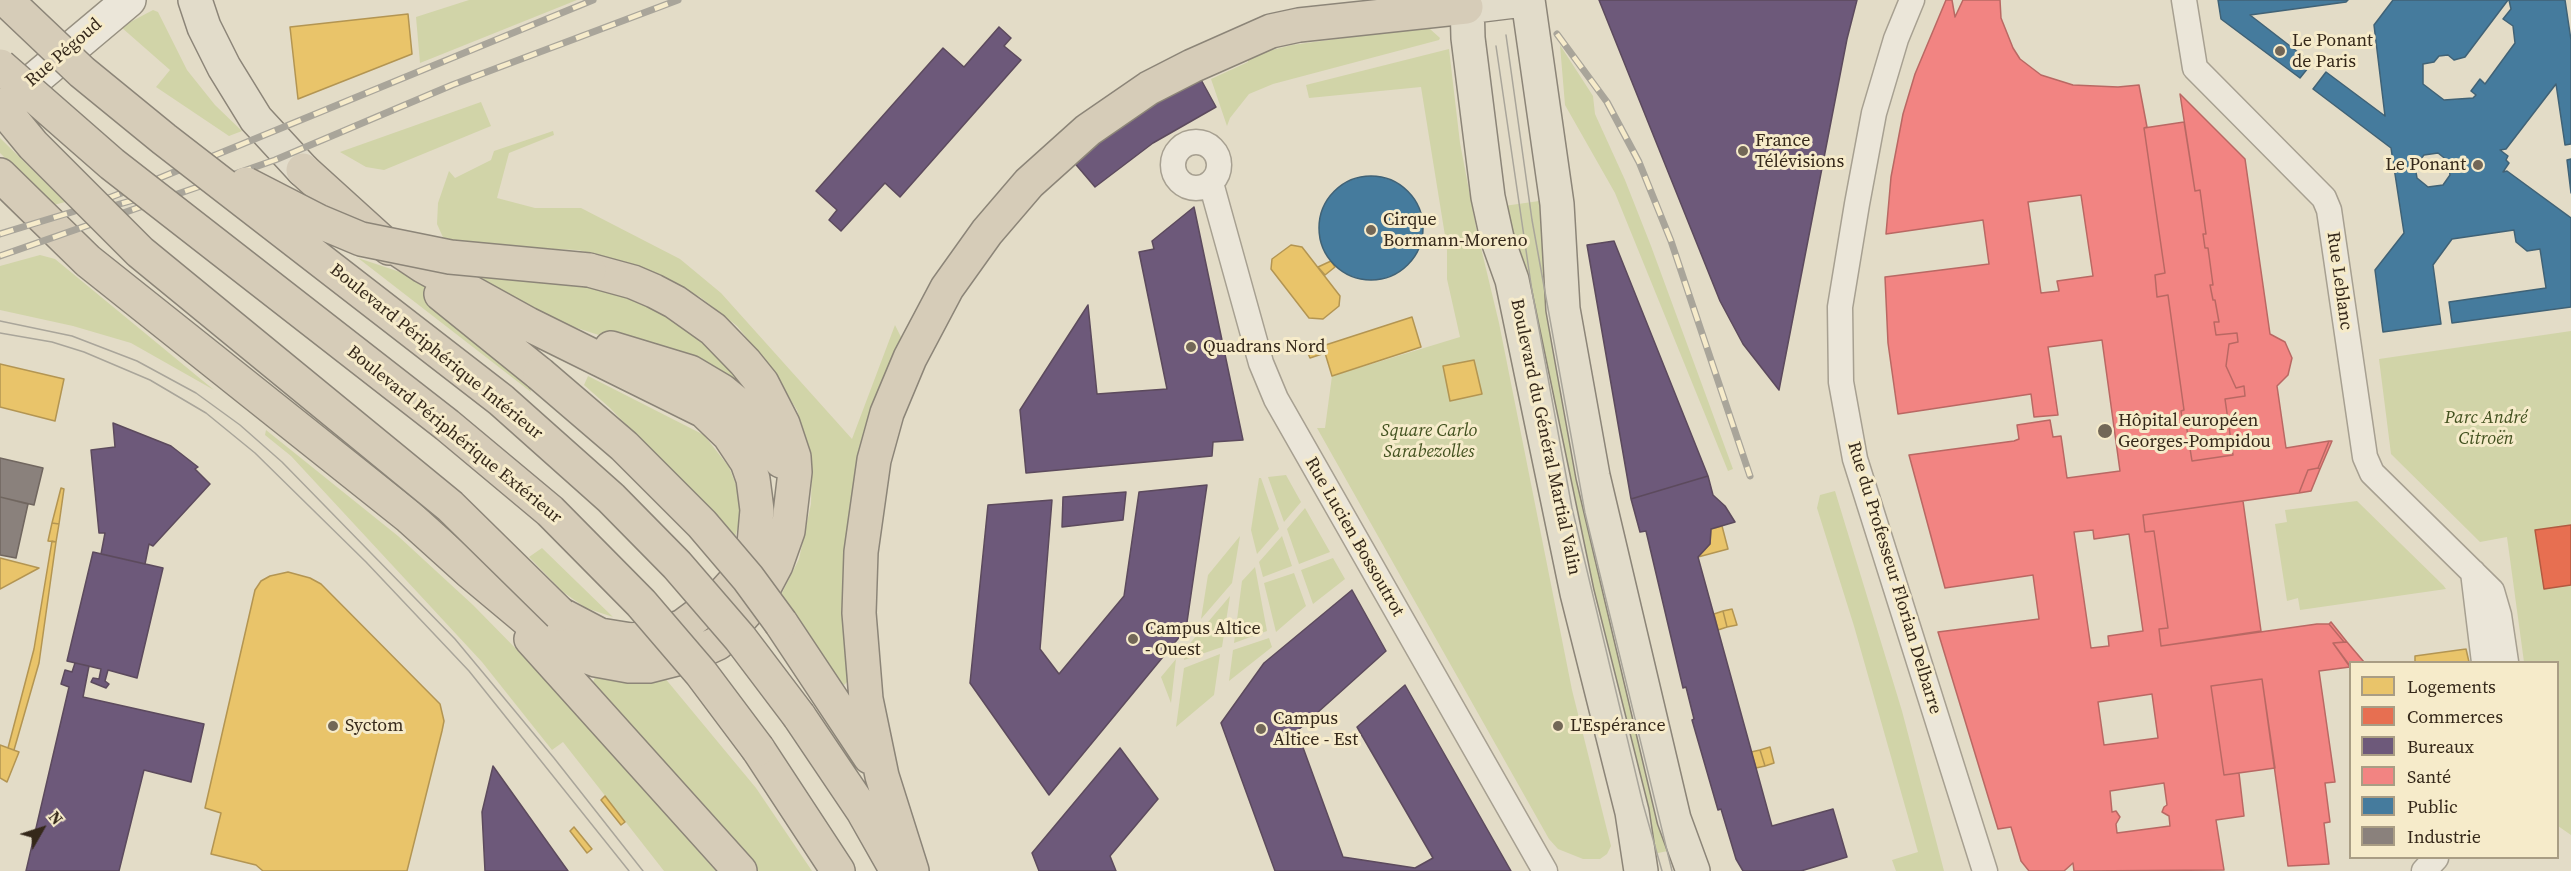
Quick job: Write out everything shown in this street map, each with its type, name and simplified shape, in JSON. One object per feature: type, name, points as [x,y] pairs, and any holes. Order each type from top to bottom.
[{"type":"highway","name":"Boulevard Périphérique Intérieur","points":[[6,0],[82,72],[164,140],[501,400],[611,498],[740,638],[799,716],[863,810],[897,871]]},
{"type":"highway","points":[[912,871],[882,776],[866,699],[859,613],[861,552],[874,460],[887,413],[910,358],[947,288],[987,231],[1029,183],[1088,130],[1122,105],[1192,66],[1271,31],[1466,4]]},
{"type":"highway","name":"Boulevard Périphérique Extérieur","points":[[0,66],[112,164],[447,425],[550,511],[641,603],[701,673],[758,749],[838,871]]},
{"type":"highway","points":[[0,106],[33,145],[140,252],[450,506],[560,614],[600,635],[631,640],[656,637],[697,618],[718,600],[736,580],[745,565],[754,544],[757,510],[756,496],[747,462],[729,435],[704,411],[528,324],[423,266],[363,226]]},
{"type":"highway","points":[[0,175],[34,211],[88,261],[358,475],[542,632],[569,650],[596,660],[629,666],[649,666],[692,655],[718,643],[758,599],[776,565],[788,531],[794,457],[783,424],[762,383],[727,341],[697,316],[675,302],[633,282],[589,270],[450,256],[361,239],[277,201],[164,140]]},
{"type":"highway","points":[[303,170],[363,226],[624,446],[702,524],[748,578],[829,693],[882,776]]},
{"type":"highway","points":[[0,202],[9,208],[34,211]]},
{"type":"highway","points":[[528,324],[664,363],[690,372],[714,386],[736,401],[763,430],[776,449],[793,490]]},
{"type":"highway","points":[[469,571],[740,871]]},
{"type":"main road","name":"Rue Pégoud","points":[[0,106],[109,14],[129,0]]},
{"type":"main road","points":[[195,0],[204,27],[224,67],[256,119],[303,170]]},
{"type":"main road","points":[[1466,4],[1523,0]]},
{"type":"main road","points":[[1528,0],[1557,204],[1563,309],[1593,476],[1674,819],[1693,871]]},
{"type":"main road","name":"Boulevard du Général Martial Valin","points":[[1466,4],[1488,197],[1497,238],[1512,280],[1577,593],[1632,812],[1641,871]]},
{"type":"street","name":"Rue du Professeur Florian Delbarre","points":[[1912,0],[1896,39],[1874,113],[1863,170],[1840,307],[1841,382],[1855,459],[1985,871]]},
{"type":"street","name":"Rue Leblanc","points":[[2184,0],[2195,68],[2324,198],[2329,210],[2365,457],[2370,470],[2492,591],[2499,615],[2506,661]]},
{"type":"street","name":"Rue Lucien Bossoutrot","points":[[1210,183],[1261,363],[1276,399],[1545,871]]},
{"type":"street","points":[[2473,572],[2484,661]]},
{"type":"street","points":[[2424,871],[2435,859]]},
{"type":"green space","points":[[469,0],[577,0],[420,63],[416,17]]},
{"type":"green space","points":[[153,10],[158,12],[187,70],[215,105],[242,131],[229,136],[156,87],[170,70],[121,27]]},
{"type":"green space","points":[[1424,27],[1430,29],[1440,38],[1439,40],[1273,84],[1249,94],[1230,118],[1227,126],[1211,79],[1248,62],[1248,56],[1292,45]]},
{"type":"green space","points":[[1560,45],[1593,96],[1595,114],[1625,180],[1651,246],[1733,469],[1728,471],[1615,193],[1565,105]]},
{"type":"green space","name":"Square Carlo Sarabezolles","points":[[1449,49],[1460,143],[1476,227],[1499,323],[1572,690],[1611,846],[1607,854],[1600,859],[1583,859],[1558,849],[1549,839],[1317,428],[1325,428],[1332,376],[1460,337],[1447,279],[1447,248],[1421,87],[1309,98],[1306,85]]},
{"type":"green space","points":[[481,102],[491,126],[384,170],[366,167],[340,152]]},
{"type":"green space","points":[[553,131],[554,135],[509,153],[497,198],[535,208],[581,208],[680,259],[721,293],[852,439],[895,325],[901,337],[860,460],[853,676],[844,685],[838,684],[781,595],[799,559],[811,504],[812,463],[797,410],[767,363],[737,326],[700,297],[632,264],[578,250],[446,244],[437,224],[438,203],[449,171],[455,178],[491,160],[494,151]]},
{"type":"green space","points":[[0,138],[65,202],[54,205],[0,153]]},
{"type":"green space","points":[[1546,200],[1672,850],[1649,855],[1497,207]]},
{"type":"green space","points":[[40,255],[55,259],[214,390],[131,343],[73,326],[0,310],[0,266]]},
{"type":"green space","points":[[358,258],[418,278],[528,382],[531,392]]},
{"type":"green space","points":[[541,275],[604,280],[692,322],[757,394],[608,338],[546,318],[475,276]]},
{"type":"green space","name":"Parc André Citroën","points":[[2571,331],[2571,835],[2559,827],[2559,661],[2524,661],[2507,537],[2480,542],[2391,454],[2379,359]]},
{"type":"green space","points":[[588,376],[704,435],[729,467],[742,500],[735,537],[610,408],[584,385]]},
{"type":"green space","points":[[266,430],[398,536],[473,605],[526,659],[716,871],[664,871],[563,742],[552,750],[482,662],[291,456],[265,435]]},
{"type":"green space","points":[[1286,475],[1301,502],[1284,522],[1268,477]]},
{"type":"green space","points":[[1259,478],[1261,478],[1279,529],[1257,554],[1251,530]]},
{"type":"green space","points":[[1835,491],[1902,711],[1944,871],[1896,871],[1892,860],[1918,852],[1854,626],[1817,508],[1820,495]]},
{"type":"green space","points":[[2357,501],[2446,589],[2300,610],[2298,598],[2287,601],[2275,524],[2287,522],[2285,510]]},
{"type":"green space","points":[[1305,508],[1330,552],[1299,564],[1287,529]]},
{"type":"green space","points":[[1240,536],[1232,583],[1201,619],[1208,575]]},
{"type":"green space","points":[[1282,536],[1292,566],[1263,577],[1259,562]]},
{"type":"green space","points":[[542,548],[613,617],[586,608],[563,592],[529,557]]},
{"type":"green space","points":[[1333,558],[1345,579],[1313,604],[1301,570]]},
{"type":"green space","points":[[1255,567],[1267,631],[1234,643],[1242,581]]},
{"type":"green space","points":[[1294,573],[1306,606],[1276,632],[1264,583]]},
{"type":"green space","points":[[1230,596],[1222,647],[1184,660],[1186,648]]},
{"type":"green space","points":[[1269,638],[1272,647],[1229,681],[1233,650]]},
{"type":"green space","points":[[1220,654],[1214,695],[1176,727],[1184,668]]},
{"type":"green space","points":[[1176,659],[1171,703],[1161,677]]},
{"type":"green space","points":[[595,677],[664,677],[756,788],[812,871],[755,871],[592,685]]},
{"type":"building: Logements","points":[[408,14],[412,54],[298,99],[290,27]]},
{"type":"building: Logements","points":[[1291,245],[1302,247],[1340,296],[1339,306],[1323,319],[1309,318],[1271,269],[1272,259]]},
{"type":"building: Logements","points":[[1331,261],[1335,267],[1325,275],[1318,267]]},
{"type":"building: Logements","points":[[1412,317],[1421,347],[1332,376],[1325,353],[1310,358],[1307,351]]},
{"type":"building: Logements","points":[[1474,360],[1482,394],[1450,401],[1443,366]]},
{"type":"building: Logements","points":[[0,364],[64,379],[55,421],[0,407]]},
{"type":"building: Logements","points":[[61,488],[64,489],[59,524],[52,523]]},
{"type":"building: Logements","points":[[52,523],[59,524],[56,542],[48,541]]},
{"type":"building: Logements","points":[[1722,526],[1728,549],[1698,557],[1710,544],[1711,529]]},
{"type":"building: Logements","points":[[52,541],[56,542],[39,663],[14,750],[8,748],[34,649]]},
{"type":"building: Logements","points":[[0,558],[39,568],[0,589]]},
{"type":"building: Logements","name":"Syctom","points":[[288,572],[310,578],[321,584],[440,704],[444,721],[407,871],[263,871],[256,865],[211,854],[221,813],[205,808],[255,590],[261,581],[270,576]]},
{"type":"building: Logements","points":[[1732,609],[1737,625],[1727,627],[1723,611]]},
{"type":"building: Logements","points":[[1723,611],[1727,627],[1718,630],[1714,614]]},
{"type":"building: Logements","points":[[2466,649],[2469,661],[2415,661],[2415,656]]},
{"type":"building: Logements","points":[[0,745],[19,752],[7,782],[0,778]]},
{"type":"building: Logements","points":[[1770,747],[1774,763],[1765,766],[1760,750]]},
{"type":"building: Logements","points":[[1760,750],[1765,766],[1756,768],[1751,752]]},
{"type":"building: Logements","points":[[605,796],[625,822],[621,825],[601,800]]},
{"type":"building: Logements","points":[[574,827],[592,849],[587,853],[570,831]]},
{"type":"building: Commerces","points":[[2571,525],[2571,585],[2544,589],[2535,530]]},
{"type":"building: Bureaux","name":"France Télévisions","points":[[1599,0],[1857,0],[1847,39],[1779,390],[1743,344],[1720,301]]},
{"type":"building: Bureaux","points":[[999,27],[1011,38],[1004,46],[1021,60],[900,197],[885,183],[841,231],[829,220],[837,210],[816,191],[943,48],[964,67]]},
{"type":"building: Bureaux","points":[[1199,76],[1216,107],[1153,143],[1095,187],[1072,160],[1144,106]]},
{"type":"building: Bureaux","name":"Quadrans Nord","points":[[1194,207],[1243,440],[1213,442],[1212,456],[1026,473],[1020,410],[1088,305],[1097,394],[1167,389],[1139,252],[1154,249],[1152,241]]},
{"type":"building: Bureaux","points":[[1614,241],[1708,476],[1631,499],[1587,245]]},
{"type":"building: Bureaux","points":[[113,423],[171,446],[198,467],[195,469],[210,484],[153,546],[149,544],[145,564],[101,554],[105,533],[99,533],[91,450],[115,447]]},
{"type":"building: Bureaux","points":[[1708,476],[1713,495],[1725,506],[1735,522],[1711,529],[1710,544],[1698,557],[1772,826],[1833,809],[1847,857],[1801,871],[1743,871],[1736,859],[1721,809],[1718,810],[1692,720],[1694,719],[1686,687],[1683,688],[1646,531],[1640,532],[1631,499]]},
{"type":"building: Bureaux","name":"Campus Altice - Ouest","points":[[1207,485],[1186,629],[1049,795],[970,683],[988,505],[1052,500],[1040,649],[1059,674],[1124,596],[1139,492]]},
{"type":"building: Bureaux","points":[[1126,492],[1123,520],[1062,527],[1063,497]]},
{"type":"building: Bureaux","points":[[93,552],[163,568],[137,678],[108,670],[105,681],[109,684],[106,688],[91,682],[93,678],[99,679],[101,669],[67,661]]},
{"type":"building: Bureaux","name":"Campus Altice - Est","points":[[1352,590],[1386,651],[1297,731],[1343,857],[1415,868],[1433,858],[1357,727],[1405,685],[1511,871],[1275,871],[1221,723],[1264,663]]},
{"type":"building: Bureaux","points":[[75,663],[89,666],[83,697],[204,724],[191,782],[144,770],[119,871],[26,871],[69,687],[61,684],[65,670],[72,672]]},
{"type":"building: Bureaux","points":[[1120,748],[1158,799],[1110,856],[1116,871],[1039,871],[1032,853]]},
{"type":"building: Bureaux","points":[[493,766],[568,871],[485,871],[482,812]]},
{"type":"building: Santé","name":"Hôpital européen Georges-Pompidou","points":[[1946,0],[1952,0],[1955,17],[1963,0],[2000,0],[2001,18],[2013,48],[2020,59],[2041,75],[2073,85],[2118,87],[2139,85],[2147,127],[2144,128],[2165,273],[2155,275],[2157,297],[2168,295],[2184,410],[2181,411],[2182,418],[2185,417],[2192,461],[2233,455],[2225,399],[2245,396],[2244,386],[2236,388],[2226,366],[2229,344],[2238,342],[2237,333],[2216,335],[2214,322],[2219,322],[2210,285],[2213,285],[2208,248],[2205,248],[2203,234],[2206,234],[2200,190],[2195,191],[2180,94],[2245,159],[2270,334],[2285,342],[2292,358],[2288,375],[2277,386],[2286,448],[2329,441],[2318,468],[2308,470],[2299,493],[2143,515],[2145,532],[2154,531],[2168,628],[2159,629],[2161,646],[2317,624],[2329,624],[2344,642],[2333,643],[2349,667],[2319,671],[2335,782],[2325,783],[2330,822],[2324,823],[2329,864],[2288,866],[2262,679],[2211,686],[2224,775],[2239,773],[2244,816],[2216,820],[2224,870],[2074,871],[2073,863],[2064,871],[2029,871],[2021,861],[2011,827],[1998,829],[1938,632],[2039,619],[2033,575],[1945,588],[1909,455],[2014,441],[2019,439],[2017,425],[2050,420],[2053,437],[2061,436],[2067,478],[2120,471],[2102,340],[2048,347],[2058,415],[2034,417],[2031,394],[1898,414],[1888,343],[1885,277],[1989,264],[1983,220],[1886,234],[1891,177],[1903,114],[1915,74]],"holes":[[[2081,195],[2093,276],[2057,281],[2059,291],[2041,293],[2028,202]],[[2093,530],[2094,539],[2129,534],[2143,631],[2108,636],[2109,646],[2091,648],[2074,532]],[[2152,694],[2158,738],[2104,745],[2098,702]],[[2164,783],[2167,805],[2162,812],[2169,816],[2170,826],[2117,833],[2116,824],[2120,817],[2116,811],[2112,812],[2110,791]]]},
{"type":"building: Santé","points":[[2184,122],[2195,191],[2200,190],[2206,234],[2203,234],[2205,248],[2208,248],[2213,285],[2210,285],[2219,322],[2214,322],[2216,335],[2237,333],[2238,342],[2229,344],[2226,366],[2236,388],[2244,386],[2245,396],[2225,399],[2233,455],[2192,461],[2185,417],[2182,418],[2181,411],[2184,410],[2168,295],[2157,297],[2155,275],[2165,273],[2144,128]]},
{"type":"building: Santé","points":[[2329,441],[2332,441],[2320,469],[2318,468]]},
{"type":"building: Santé","points":[[2320,469],[2311,491],[2299,493],[2308,470]]},
{"type":"building: Santé","points":[[2243,501],[2261,631],[2161,646],[2159,629],[2168,628],[2154,531],[2145,532],[2143,515]]},
{"type":"building: Santé","points":[[2331,622],[2347,642],[2344,642],[2329,624]]},
{"type":"building: Santé","points":[[2347,642],[2363,661],[2349,661],[2349,665],[2333,643]]},
{"type":"building: Santé","points":[[2262,679],[2275,768],[2224,775],[2211,686]]},
{"type":"building: Public","name":"Le Ponant de Paris","points":[[2218,0],[2348,0],[2250,15],[2312,63],[2300,78],[2221,19]]},
{"type":"building: Public","name":"Le Ponant","points":[[2393,0],[2508,0],[2465,57],[2454,60],[2448,55],[2439,56],[2434,62],[2423,64],[2423,84],[2444,100],[2473,98],[2476,95],[2471,91],[2480,79],[2485,84],[2515,43],[2513,26],[2503,19],[2511,9],[2509,0],[2565,0],[2571,40],[2571,144],[2565,145],[2556,84],[2506,149],[2500,150],[2508,156],[2506,160],[2509,163],[2503,172],[2507,171],[2571,218],[2571,307],[2452,323],[2449,302],[2546,288],[2540,249],[2527,251],[2516,242],[2514,230],[2452,239],[2433,265],[2441,324],[2383,332],[2375,270],[2404,233],[2391,148],[2313,89],[2326,72],[2385,116],[2374,25]],"holes":[[[2438,153],[2448,161],[2450,175],[2443,185],[2428,187],[2417,178],[2415,166],[2424,155]]]},
{"type":"building: Public","points":[[2571,159],[2571,193],[2567,160]]},
{"type":"building: Public","name":"Cirque Bormann-Moreno","points":[[1371,176],[1391,180],[1408,191],[1419,208],[1423,228],[1419,248],[1408,265],[1391,276],[1371,280],[1351,276],[1334,265],[1323,248],[1319,228],[1323,208],[1334,191],[1351,180]]},
{"type":"building: Industrie","points":[[0,458],[43,468],[34,505],[0,497]]},
{"type":"building: Industrie","points":[[0,497],[28,504],[16,558],[0,555]]},
{"type":"tram line","points":[[1506,35],[1532,220],[1585,513],[1672,871]]},
{"type":"tram line","points":[[1496,46],[1532,291],[1572,508],[1643,804],[1662,871]]},
{"type":"tram line","points":[[0,321],[72,336],[137,361],[196,393],[240,425],[282,462],[455,639],[554,758],[643,871]]},
{"type":"tram line","points":[[0,333],[52,342],[84,352],[150,380],[206,413],[255,453],[366,562],[469,671],[629,871]]},
{"type":"railway","points":[[0,234],[72,212],[145,184],[593,0]]},
{"type":"railway","points":[[0,256],[275,160],[452,85],[678,0]]},
{"type":"railway","points":[[1557,34],[1607,102],[1639,162],[1671,241],[1750,476]]},
{"type":"railway","points":[[95,211],[141,198]]},
{"type":"place","name":"Le Ponant de Paris","points":[[2280,51]]},
{"type":"place","name":"France Télévisions","points":[[1743,151]]},
{"type":"place","name":"Le Ponant","points":[[2478,165]]},
{"type":"place","name":"Cirque Bormann-Moreno","points":[[1371,230]]},
{"type":"place","name":"Quadrans Nord","points":[[1191,347]]},
{"type":"place","name":"Hôpital européen Georges-Pompidou","points":[[2105,431]]},
{"type":"place","name":"Campus Altice - Ouest","points":[[1133,639]]},
{"type":"place","name":"Syctom","points":[[333,726]]},
{"type":"place","name":"L'Espérance","points":[[1558,726]]},
{"type":"place","name":"Campus Altice - Est","points":[[1261,729]]}]
